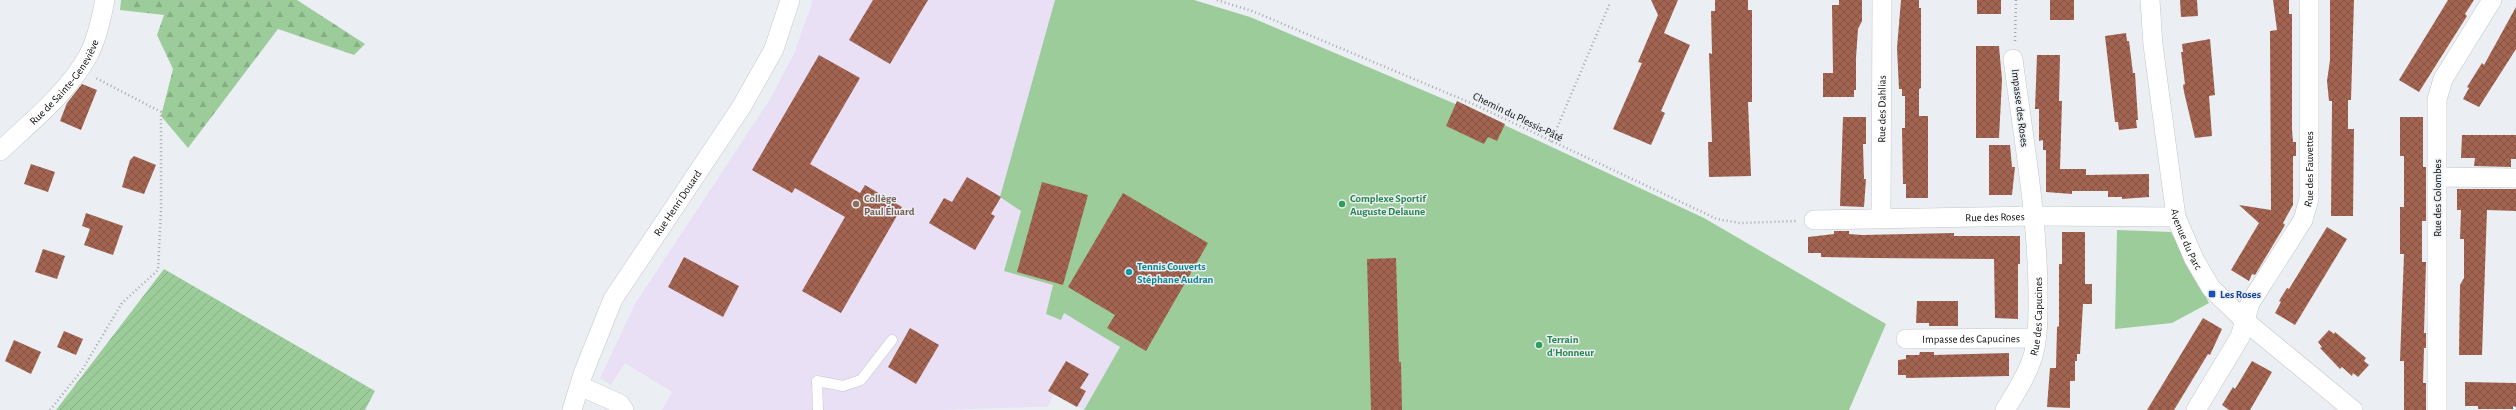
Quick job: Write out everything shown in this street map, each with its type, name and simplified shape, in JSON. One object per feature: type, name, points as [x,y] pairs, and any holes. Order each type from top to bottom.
[{"type":"street","name":"Rue de Sainte-Geneviève","points":[[0,151],[36,117],[82,67],[95,41],[105,0]]},
{"type":"street","name":"Rue Henri Douard","points":[[572,410],[613,299],[742,106],[774,49],[790,0]]},
{"type":"street","name":"Rue des Dahlias","points":[[1880,218],[1882,0]]},
{"type":"street","name":"Avenue du Parc","points":[[2150,0],[2154,45],[2176,217],[2194,259],[2211,288],[2245,321],[2353,410]]},
{"type":"street","name":"Rue des Fauvettes","points":[[2196,410],[2240,337],[2250,303],[2303,220],[2309,199],[2309,0]]},
{"type":"street","name":"Rue des Colombes","points":[[2437,410],[2437,100],[2443,79],[2492,0]]},
{"type":"street","name":"Impasse des Roses","points":[[2013,59],[2033,216]]},
{"type":"street","points":[[2437,177],[2516,178]]},
{"type":"street","name":"Rue des Roses","points":[[1814,220],[2033,216],[2176,217]]},
{"type":"street","name":"Rue des Capucines","points":[[2005,410],[2027,372],[2036,338],[2038,269],[2033,216]]},
{"type":"street","name":"Impasse des Capucines","points":[[1906,339],[2036,338]]},
{"type":"street","points":[[580,386],[615,402],[624,410]]},
{"type":"lane","points":[[818,410],[817,382],[843,386],[861,380],[892,340]]},
{"type":"path","name":"Chemin du Plessis-Pâté","points":[[1217,0],[1252,11],[1463,100],[1717,219],[1740,223],[1814,220]]},
{"type":"path","name":"Impasse des Roses","points":[[2013,59],[2016,0]]},
{"type":"path","points":[[1552,142],[1610,3]]},
{"type":"path","points":[[50,410],[82,370],[122,303],[158,270],[161,211],[161,112],[88,74],[82,67]]},
{"type":"shaded area","name":"Collège Paul Éluard","points":[[813,0],[1055,0],[1021,211],[1004,271],[1054,285],[1063,312],[1120,347],[1084,410],[1054,394],[1048,407],[943,410],[662,410],[672,392],[625,363],[611,385],[600,378],[635,304],[772,96],[795,51]]},
{"type":"green space","points":[[121,0],[297,0],[365,44],[354,55],[278,29],[188,148],[161,116],[173,69],[157,35],[164,15],[120,10]]},
{"type":"green space","name":"Complexe Sportif Auguste Delaune","points":[[1055,0],[1194,0],[1250,17],[1498,122],[1704,218],[1886,324],[1849,410],[1084,410],[1120,347],[1064,313],[1061,320],[1046,314],[1053,285],[1004,271],[1021,211],[1000,197]]},
{"type":"green space","points":[[2117,230],[2171,232],[2209,303],[2172,323],[2115,329]]},
{"type":"green space","points":[[164,269],[375,391],[365,410],[56,410]]},
{"type":"building","points":[[873,0],[928,0],[890,64],[849,40]]},
{"type":"building","points":[[1651,0],[1678,0],[1664,33],[1690,45],[1661,111],[1665,113],[1651,145],[1613,129],[1642,63],[1638,62],[1658,15]]},
{"type":"building","points":[[1715,0],[1748,0],[1748,10],[1752,10],[1752,102],[1748,102],[1751,176],[1709,177],[1708,142],[1712,142],[1709,53],[1712,54],[1711,11],[1715,11]]},
{"type":"building","points":[[1839,0],[1862,0],[1862,21],[1858,29],[1856,58],[1856,90],[1854,90],[1854,97],[1823,97],[1823,73],[1833,73],[1832,5],[1839,5]]},
{"type":"building","points":[[1901,0],[1919,0],[1919,8],[1921,8],[1921,88],[1919,89],[1919,116],[1928,116],[1928,198],[1906,198],[1906,184],[1903,184],[1902,128],[1905,128],[1905,96],[1902,96],[1902,89],[1899,89],[1897,48]]},
{"type":"building","points":[[1977,0],[2001,0],[2001,14],[1977,14]]},
{"type":"building","points":[[2050,0],[2074,0],[2074,20],[2050,20]]},
{"type":"building","points":[[2180,0],[2197,0],[2198,16],[2181,17]]},
{"type":"building","points":[[2273,0],[2289,0],[2289,14],[2292,14],[2292,129],[2293,142],[2296,142],[2296,156],[2293,156],[2293,205],[2283,223],[2285,225],[2255,275],[2252,274],[2249,281],[2231,270],[2259,223],[2239,205],[2271,210],[2270,31],[2277,30]]},
{"type":"building","points":[[2330,0],[2354,0],[2351,100],[2348,100],[2348,129],[2354,129],[2353,216],[2331,216],[2332,101],[2329,101],[2327,81],[2330,60]]},
{"type":"building","points":[[2448,0],[2474,0],[2465,14],[2467,16],[2419,92],[2399,80]]},
{"type":"building","points":[[2516,7],[2516,49],[2479,107],[2463,99],[2469,88],[2467,87],[2482,63],[2484,65]]},
{"type":"building","points":[[2126,33],[2127,41],[2129,41],[2133,73],[2135,73],[2138,120],[2136,120],[2137,128],[2119,130],[2118,122],[2115,122],[2105,36]]},
{"type":"building","points":[[2210,39],[2215,95],[2209,96],[2212,136],[2195,138],[2183,85],[2185,84],[2181,52],[2183,52],[2182,44]]},
{"type":"building","points":[[1976,46],[1999,46],[2002,80],[1999,138],[1976,138]]},
{"type":"building","points":[[819,55],[860,78],[810,164],[860,193],[865,185],[902,207],[841,313],[802,291],[845,217],[795,188],[792,193],[752,170]]},
{"type":"building","points":[[2037,55],[2060,55],[2059,101],[2062,101],[2060,169],[2086,169],[2086,175],[2149,174],[2149,197],[2122,199],[2122,197],[2108,197],[2108,191],[2072,191],[2072,194],[2046,192],[2046,150],[2043,150],[2043,140],[2039,141],[2039,109],[2035,109]]},
{"type":"building","points":[[82,84],[97,90],[81,130],[60,121],[67,103]]},
{"type":"building","points":[[1457,101],[1505,124],[1497,141],[1488,137],[1484,144],[1446,126]]},
{"type":"building","points":[[1843,117],[1866,117],[1866,144],[1863,144],[1864,179],[1866,179],[1864,207],[1840,206]]},
{"type":"building","points":[[2400,117],[2423,117],[2423,167],[2426,167],[2426,221],[2422,221],[2422,262],[2426,262],[2424,333],[2426,333],[2426,348],[2424,348],[2423,383],[2426,383],[2426,410],[2404,410],[2404,361],[2400,361],[2404,254],[2400,254],[2400,207],[2404,207],[2404,156],[2400,156]]},
{"type":"building","points":[[2462,135],[2516,135],[2516,159],[2511,159],[2511,167],[2474,166],[2475,158],[2461,158]]},
{"type":"building","points":[[1989,145],[2010,145],[2012,167],[2015,167],[2012,195],[1989,195]]},
{"type":"building","points":[[134,156],[156,165],[144,194],[122,187],[130,160]]},
{"type":"building","points":[[31,164],[55,172],[48,192],[24,184]]},
{"type":"building","points":[[967,177],[1001,197],[991,214],[995,216],[975,250],[929,223],[944,198],[952,202]]},
{"type":"building","points":[[1042,182],[1088,195],[1063,285],[1017,272]]},
{"type":"building","points":[[2457,189],[2516,189],[2516,211],[2487,210],[2482,355],[2459,355],[2460,285],[2464,278],[2464,239],[2460,239],[2461,210],[2457,210]]},
{"type":"building","name":"Tennis Couverts Stéphane Audran","points":[[1123,193],[1208,243],[1146,351],[1107,328],[1115,315],[1068,287]]},
{"type":"building","points":[[86,213],[123,226],[113,255],[84,245],[90,229],[82,226]]},
{"type":"building","points":[[2327,227],[2347,239],[2295,325],[2275,313],[2281,302],[2279,301],[2287,288],[2289,289]]},
{"type":"building","points":[[1834,231],[1849,231],[1849,234],[1862,235],[1954,233],[1954,236],[2020,236],[2020,264],[2018,264],[2018,319],[1995,318],[1994,259],[1821,257],[1821,253],[1808,253],[1808,237],[1834,234]]},
{"type":"building","points":[[2062,232],[2085,232],[2085,284],[2092,284],[2092,304],[2083,304],[2080,354],[2077,354],[2077,361],[2075,361],[2075,381],[2070,381],[2070,408],[2047,407],[2050,368],[2056,368],[2057,327],[2059,326],[2059,264],[2062,264]]},
{"type":"building","points":[[43,249],[65,256],[57,279],[35,272]]},
{"type":"building","points":[[684,257],[739,286],[723,317],[668,287]]},
{"type":"building","points":[[1396,258],[1402,410],[1371,410],[1367,259]]},
{"type":"building","points":[[1917,301],[1958,301],[1958,326],[1929,326],[1929,323],[1916,323]]},
{"type":"building","points":[[2203,318],[2222,329],[2210,355],[2208,354],[2174,410],[2147,410]]},
{"type":"building","points":[[910,328],[939,345],[916,384],[888,367]]},
{"type":"building","points":[[2329,330],[2334,334],[2335,332],[2366,358],[2364,361],[2369,365],[2358,377],[2353,373],[2352,376],[2342,367],[2340,369],[2320,348],[2322,347],[2318,342]]},
{"type":"building","points":[[64,331],[83,339],[76,355],[57,347]]},
{"type":"building","points":[[14,340],[41,352],[31,374],[5,361]]},
{"type":"building","points":[[1920,352],[1934,352],[1934,355],[2009,353],[2009,376],[1906,378],[1906,375],[1898,375],[1898,360],[1906,359],[1906,355],[1919,355]]},
{"type":"building","points":[[1066,361],[1089,374],[1080,388],[1086,391],[1077,407],[1048,391]]},
{"type":"building","points":[[2252,361],[2272,372],[2250,410],[2229,410],[2222,405],[2233,387],[2235,389]]},
{"type":"building","points":[[2465,382],[2516,383],[2516,407],[2513,406],[2513,409],[2478,409],[2478,406],[2465,406]]},
{"type":"place","name":"Collège Paul Éluard","points":[[856,204]]},
{"type":"place","name":"Complexe Sportif Auguste Delaune","points":[[1342,204]]},
{"type":"place","name":"Tennis Couverts Stéphane Audran","points":[[1129,272]]},
{"type":"place","name":"Les Roses","points":[[2212,294]]},
{"type":"place","name":"Terrain d'Honneur","points":[[1539,345]]}]
